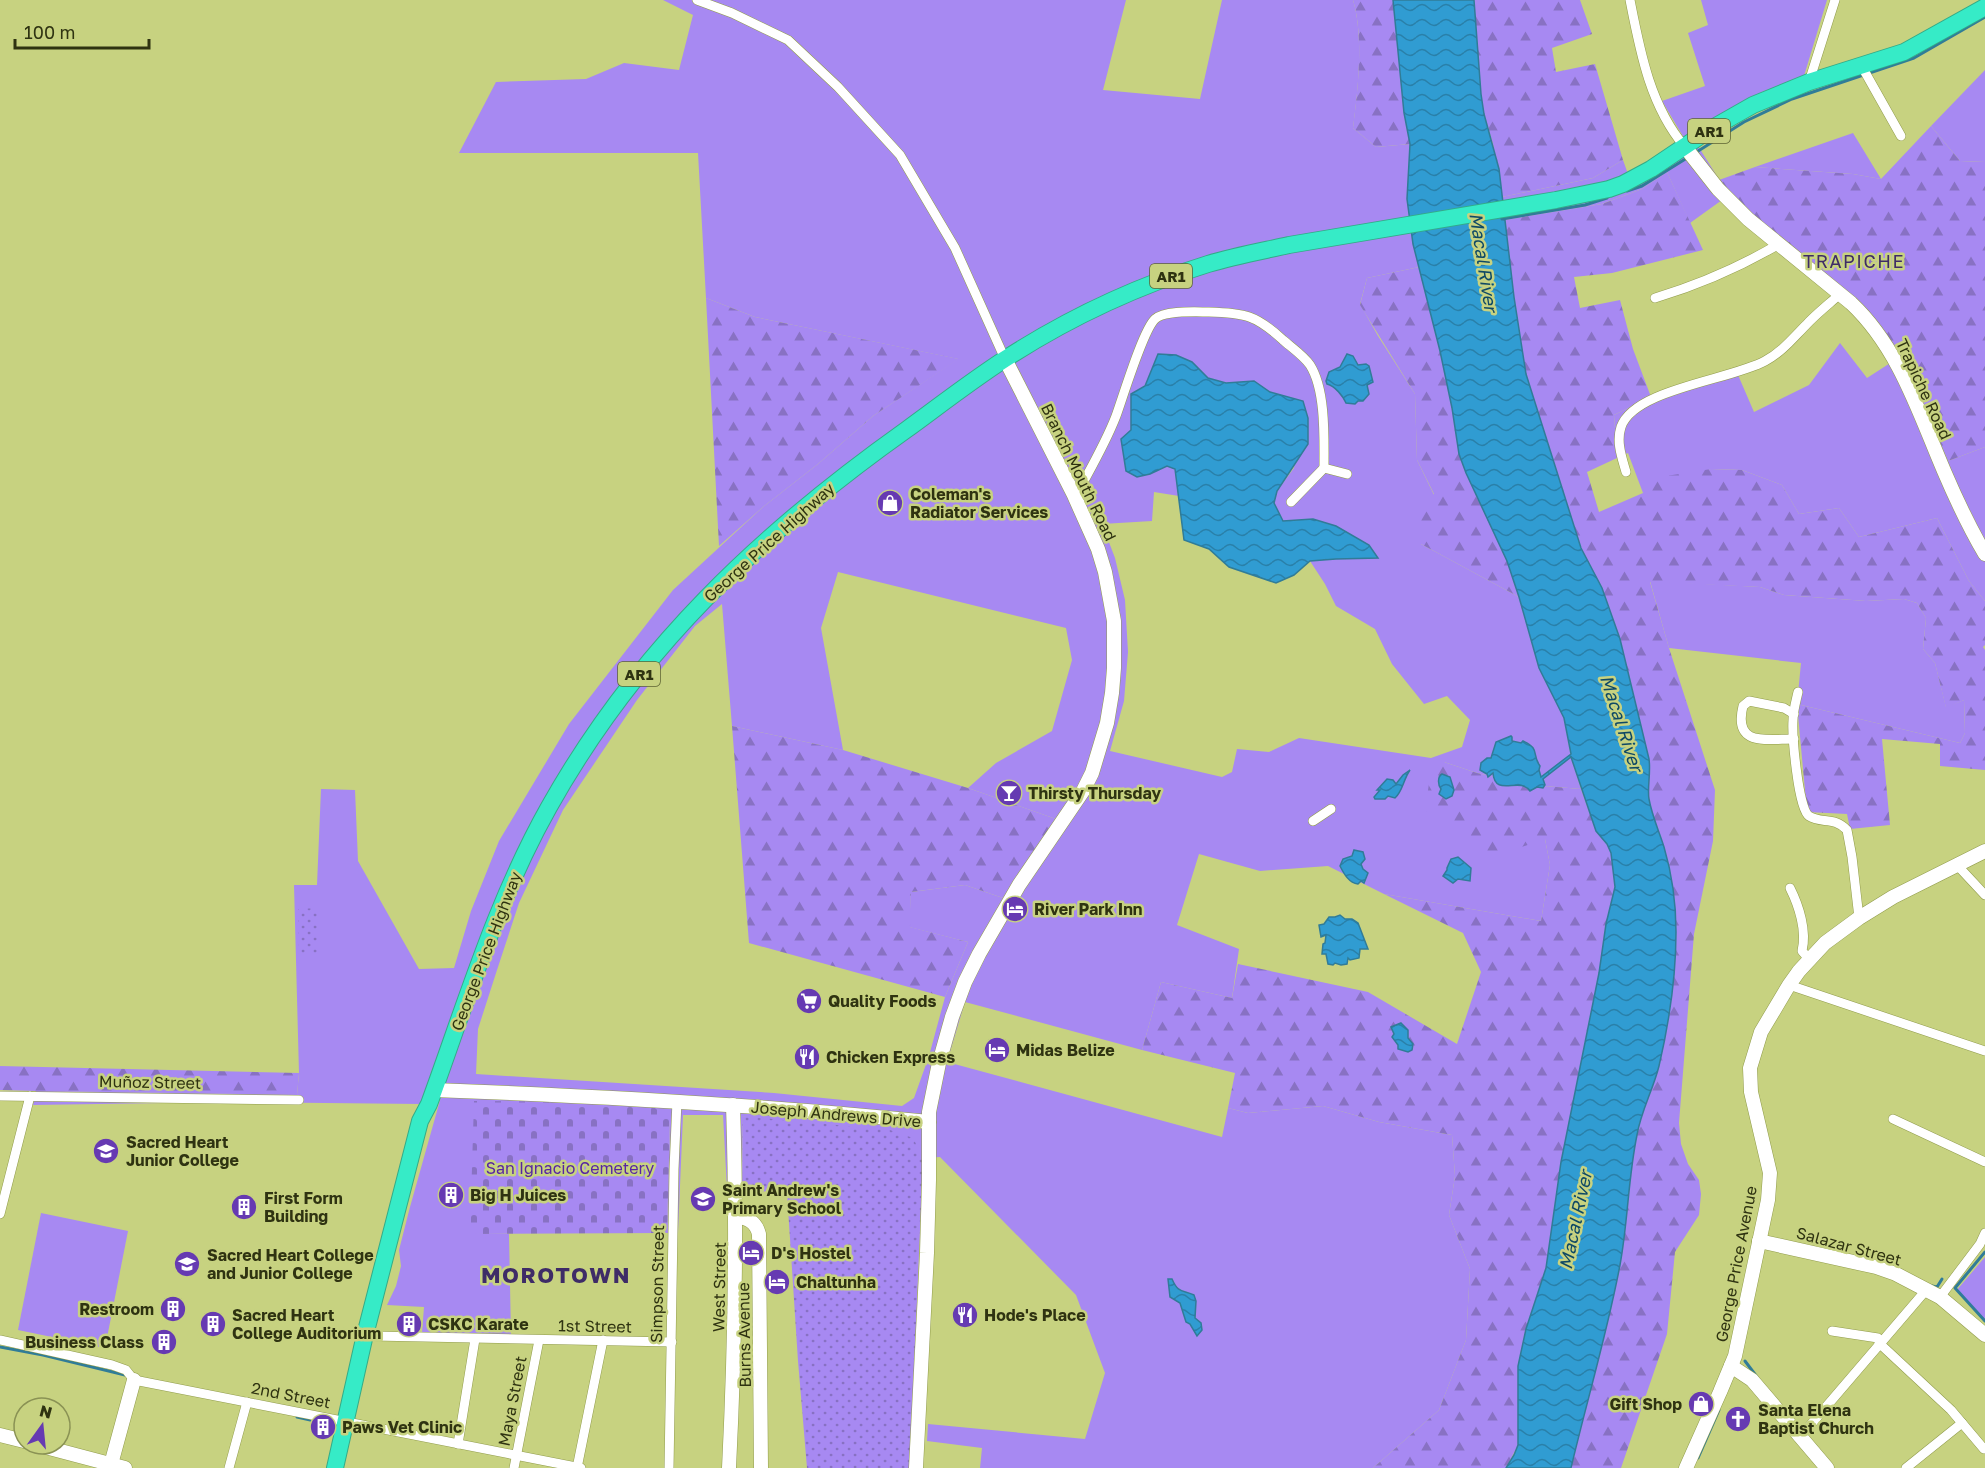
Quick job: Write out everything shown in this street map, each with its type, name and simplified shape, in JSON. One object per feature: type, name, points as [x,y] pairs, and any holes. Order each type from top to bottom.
[{"type":"highway","name":"AR1","points":[[1863,64],[1912,40],[1978,0]]},
{"type":"highway","name":"AR1","points":[[1685,147],[1709,130],[1753,105],[1809,82],[1914,48],[1985,7]]},
{"type":"highway","name":"George Price Highway","points":[[431,1098],[494,921],[513,876],[549,807],[583,750],[624,693],[698,606],[750,554],[855,466],[1005,359],[1113,301],[1174,275],[1257,252],[1594,193],[1623,184],[1685,147]]},
{"type":"highway","name":"AR1","points":[[335,1468],[369,1367],[373,1336],[428,1123],[431,1098]]},
{"type":"highway","name":"AR1","points":[[346,1468],[350,1423],[364,1339],[420,1121],[431,1098]]},
{"type":"street","name":"Branch Mouth Road","points":[[697,0],[732,13],[788,40],[838,87],[900,155],[955,248],[1005,359],[1073,493],[1098,549],[1111,599],[1114,621],[1114,668],[1107,723],[1092,773],[1083,791],[1009,901],[965,982],[945,1039],[932,1091],[929,1122]]},
{"type":"street","name":"Trapiche Road","points":[[1630,0],[1649,80],[1669,126],[1732,203],[1748,219],[1860,312],[1891,352],[1957,500],[1985,554]]},
{"type":"street","points":[[1809,82],[1835,0]]},
{"type":"street","points":[[1863,64],[1901,136]]},
{"type":"street","points":[[1655,298],[1688,288],[1743,264],[1779,244]]},
{"type":"street","points":[[1626,472],[1619,437],[1625,418],[1632,410],[1641,404],[1694,384],[1764,362],[1792,340],[1840,294]]},
{"type":"street","points":[[1073,493],[1079,490],[1115,418],[1147,333],[1156,318],[1189,311],[1251,316],[1267,326],[1310,364],[1319,390],[1322,410],[1324,468],[1291,502]]},
{"type":"street","points":[[1324,468],[1347,474]]},
{"type":"street","points":[[1798,692],[1794,714],[1794,739],[1801,800],[1806,814],[1837,822],[1847,830],[1859,918]]},
{"type":"street","points":[[1794,714],[1784,708],[1749,701],[1743,706],[1741,725],[1745,734],[1754,738],[1794,739]]},
{"type":"street","points":[[1312,821],[1331,809]]},
{"type":"street","name":"George Price Avenue","points":[[1686,1468],[1730,1370],[1738,1344],[1768,1200],[1770,1173],[1751,1092],[1750,1068],[1761,1032],[1789,985],[1825,943],[1893,897],[1985,851]]},
{"type":"street","points":[[1957,865],[1985,895]]},
{"type":"street","points":[[1790,888],[1802,928],[1804,943],[1802,951],[1809,959]]},
{"type":"street","points":[[1789,985],[1985,1051]]},
{"type":"street","name":"Muñoz Street","points":[[0,1096],[299,1100]]},
{"type":"street","points":[[0,1214],[30,1096]]},
{"type":"street","name":"Joseph Andrews Drive","points":[[431,1098],[677,1101],[929,1122],[927,1253],[916,1468]]},
{"type":"street","name":"Simpson Street","points":[[669,1468],[677,1101]]},
{"type":"street","name":"West Street","points":[[729,1468],[735,1359],[736,1216],[733,1105]]},
{"type":"street","points":[[1893,1119],[1985,1162]]},
{"type":"street","name":"Burns Avenue","points":[[736,1216],[753,1222],[759,1234],[761,1468]]},
{"type":"street","points":[[1940,1297],[1980,1244],[1985,1233]]},
{"type":"street","name":"Salazar Street","points":[[1759,1241],[1876,1267],[1896,1274],[1940,1297],[1985,1335]]},
{"type":"street","points":[[1800,1436],[1927,1289]]},
{"type":"street","points":[[1832,1331],[1878,1338],[1940,1399],[1984,1449]]},
{"type":"street","name":"1st Street","points":[[373,1336],[672,1342]]},
{"type":"street","points":[[458,1444],[475,1339]]},
{"type":"street","name":"2nd Street","points":[[0,1340],[112,1365],[126,1370],[134,1380],[579,1468]]},
{"type":"street","name":"Maya Street","points":[[514,1468],[539,1340]]},
{"type":"street","points":[[579,1468],[603,1340]]},
{"type":"street","points":[[1730,1370],[1752,1380],[1827,1468]]},
{"type":"street","points":[[1730,1370],[1748,1387],[1817,1468]]},
{"type":"street","points":[[72,1455],[115,1467],[134,1380]]},
{"type":"street","points":[[229,1468],[247,1402]]},
{"type":"street","points":[[1906,1468],[1962,1423]]},
{"type":"green space","points":[[663,0],[1126,0],[1103,90],[1200,99],[1222,0],[1353,0],[1359,47],[1353,128],[1376,147],[1410,144],[1407,199],[1413,244],[1419,267],[1367,278],[1360,304],[1415,394],[1417,460],[1434,495],[1421,544],[1519,597],[1539,668],[1564,718],[1571,757],[1581,789],[1532,785],[1477,773],[1444,762],[1545,839],[1550,865],[1541,921],[1384,894],[1328,866],[1260,871],[1199,854],[1177,925],[1239,949],[1232,998],[1161,982],[1142,1050],[965,1002],[947,1062],[1222,1137],[1228,1108],[1248,1113],[1323,1106],[1379,1122],[1452,1135],[1455,1176],[1449,1215],[1470,1269],[1466,1340],[1439,1410],[1373,1468],[980,1468],[982,1448],[927,1441],[928,1424],[1085,1439],[1105,1373],[1076,1295],[940,1157],[923,1158],[742,1116],[743,1190],[727,1189],[723,1115],[683,1115],[678,1233],[667,1233],[670,1120],[470,1233],[509,1234],[511,1336],[422,1333],[424,1307],[387,1305],[396,1286],[401,1266],[399,1250],[446,1079],[432,1070],[421,1104],[228,1102],[33,1105],[36,1091],[297,1095],[299,1073],[294,885],[317,885],[321,789],[355,790],[358,861],[419,969],[454,968],[471,911],[499,841],[569,724],[673,590],[763,507],[818,464],[873,416],[958,359],[755,317],[706,298],[698,153],[459,153],[496,82],[586,79],[624,63],[679,70],[693,15]],"holes":[[[1158,354],[1192,362],[1208,378],[1226,383],[1254,381],[1270,392],[1303,401],[1294,468],[1277,491],[1274,503],[1283,521],[1313,519],[1336,526],[1336,559],[1310,561],[1336,606],[1375,629],[1392,664],[1424,704],[1447,696],[1470,720],[1462,747],[1431,758],[1299,738],[1269,752],[1237,749],[1232,772],[1222,777],[1110,751],[1124,701],[1128,652],[1125,600],[1115,558],[1102,524],[1152,521],[1154,492],[1179,496],[1175,468],[1167,466],[1150,474],[1126,471],[1121,439],[1131,430]],[[838,572],[1066,628],[1072,660],[1052,731],[996,763],[968,788],[1056,819],[1003,898],[965,885],[911,892],[909,927],[968,942],[945,997],[929,1056],[914,1098],[902,1106],[774,1093],[476,1074],[478,1029],[519,903],[563,810],[637,700],[695,626],[722,604],[732,726],[843,750],[821,628]]]},
{"type":"green space","points":[[1353,0],[1393,0],[1404,113],[1410,144],[1376,147],[1353,128],[1359,46]]},
{"type":"green space","points":[[1474,0],[1580,0],[1592,34],[1552,48],[1556,72],[1595,64],[1623,160],[1593,178],[1502,197],[1481,94]]},
{"type":"green space","points":[[1701,0],[1827,0],[1804,76],[1762,92],[1684,138],[1662,101],[1705,86],[1688,33],[1708,25]]},
{"type":"green space","points":[[1985,70],[1985,162],[1960,161],[1931,126]]},
{"type":"green space","points":[[1931,126],[1960,161],[1985,162],[1985,447],[1948,461],[1909,369],[1898,358],[1861,305],[1729,195],[1719,180],[1755,167],[1853,174],[1881,179]]},
{"type":"green space","points":[[1853,133],[1881,179],[1853,174],[1755,167]]},
{"type":"green space","points":[[1698,146],[1729,195],[1690,223],[1667,172],[1642,189],[1602,204],[1505,220],[1502,197],[1593,178],[1623,160],[1628,174],[1559,206]]},
{"type":"green space","points":[[1667,172],[1703,250],[1612,273],[1574,277],[1580,308],[1620,300],[1633,349],[1651,397],[1614,415],[1617,458],[1587,472],[1599,512],[1643,493],[1653,478],[1711,469],[1742,470],[1782,485],[1799,514],[1839,508],[1859,537],[1937,518],[1969,581],[1985,601],[1985,645],[1983,647],[1985,650],[1985,770],[1940,766],[1940,744],[1882,739],[1890,825],[1850,829],[1847,814],[1807,812],[1797,704],[1960,743],[1965,733],[1964,700],[1946,708],[1935,663],[1923,649],[1926,618],[1917,603],[1904,599],[1866,601],[1784,595],[1760,587],[1650,582],[1715,790],[1713,841],[1694,934],[1679,1123],[1681,1144],[1688,1164],[1699,1180],[1701,1194],[1699,1215],[1675,1252],[1667,1334],[1621,1468],[1571,1468],[1615,1291],[1639,1126],[1659,1066],[1666,1033],[1675,965],[1675,911],[1667,857],[1649,799],[1649,759],[1620,639],[1602,588],[1581,548],[1526,374],[1505,220],[1602,204],[1642,189]]},
{"type":"green space","points":[[1419,267],[1440,351],[1459,454],[1507,561],[1519,597],[1421,544],[1411,516],[1434,494],[1417,460],[1415,394],[1360,305],[1367,278]]},
{"type":"green space","points":[[706,298],[755,317],[959,359],[873,416],[719,546]]},
{"type":"green space","points":[[1840,343],[1867,378],[1898,358],[1909,368],[1948,461],[1985,447],[1985,601],[1969,581],[1937,518],[1859,537],[1839,508],[1799,514],[1782,485],[1742,470],[1711,469],[1643,493],[1628,453],[1617,458],[1614,415],[1651,397],[1735,368],[1754,412],[1809,385]]},
{"type":"green space","points":[[1650,581],[1760,587],[1784,595],[1866,601],[1904,599],[1917,603],[1926,618],[1923,649],[1935,663],[1946,707],[1964,700],[1965,733],[1960,743],[1797,704],[1801,663],[1669,648]]},
{"type":"green space","points":[[732,726],[843,750],[968,788],[1056,819],[1003,898],[965,885],[911,892],[910,927],[968,942],[945,997],[749,943]]},
{"type":"green space","points":[[1444,762],[1477,773],[1532,785],[1581,789],[1596,831],[1611,853],[1615,887],[1561,1162],[1546,1268],[1526,1329],[1518,1366],[1518,1445],[1506,1468],[1373,1468],[1439,1410],[1466,1340],[1470,1269],[1449,1215],[1455,1176],[1452,1135],[1379,1122],[1323,1106],[1248,1113],[1228,1108],[1235,1073],[1142,1050],[1161,982],[1232,998],[1238,964],[1368,992],[1457,1044],[1481,972],[1463,933],[1384,894],[1541,921],[1550,865],[1545,839],[1487,859],[1425,810],[1430,777]]},
{"type":"green space","points":[[319,908],[319,955],[299,955],[298,909]]},
{"type":"green space","points":[[0,1066],[299,1073],[297,1095],[36,1091],[0,1090]]},
{"type":"green space","name":"San Ignacio Cemetery","points":[[474,1101],[651,1105],[670,1120],[667,1233],[470,1234]]},
{"type":"green space","points":[[742,1116],[890,1130],[913,1138],[923,1158],[910,1468],[807,1468],[787,1193],[743,1190]]},
{"type":"green space","points":[[41,1213],[128,1231],[105,1348],[18,1330]]},
{"type":"green space","points":[[1985,1257],[1985,1320],[1956,1291]]},
{"type":"water","name":"Macal River","points":[[1393,0],[1474,0],[1481,94],[1499,169],[1514,297],[1526,374],[1581,548],[1602,588],[1620,639],[1649,759],[1650,805],[1667,857],[1674,900],[1675,965],[1666,1033],[1659,1066],[1639,1126],[1615,1291],[1571,1468],[1506,1468],[1518,1445],[1518,1366],[1526,1329],[1546,1268],[1561,1162],[1615,887],[1611,853],[1596,831],[1571,757],[1543,779],[1545,785],[1543,788],[1537,787],[1530,791],[1520,785],[1498,784],[1493,773],[1488,777],[1480,770],[1481,763],[1491,758],[1496,742],[1511,736],[1512,741],[1521,743],[1523,741],[1534,749],[1541,777],[1571,754],[1564,718],[1539,668],[1507,561],[1459,454],[1440,351],[1413,244],[1407,199],[1410,144],[1404,113]]},
{"type":"water","points":[[1158,354],[1176,355],[1192,362],[1208,378],[1226,383],[1254,381],[1270,392],[1303,401],[1308,418],[1308,444],[1277,491],[1274,503],[1283,521],[1313,519],[1336,526],[1369,545],[1378,558],[1310,561],[1294,575],[1276,583],[1229,567],[1209,549],[1184,540],[1175,469],[1167,466],[1137,477],[1126,471],[1121,439],[1131,430],[1131,394],[1145,386]]},
{"type":"water","points":[[1347,354],[1353,356],[1358,365],[1369,366],[1373,382],[1367,385],[1369,394],[1363,401],[1355,404],[1346,403],[1343,397],[1326,381],[1329,372],[1340,367]]},
{"type":"water","points":[[1410,770],[1395,798],[1388,796],[1385,799],[1375,799],[1374,797],[1380,790],[1377,790],[1387,779],[1393,780],[1396,784]]},
{"type":"water","points":[[1442,774],[1450,777],[1454,790],[1452,796],[1446,799],[1439,794],[1441,789],[1439,779]]},
{"type":"water","points":[[1354,850],[1363,852],[1365,859],[1361,864],[1368,873],[1364,883],[1361,881],[1358,884],[1349,880],[1340,866],[1343,859],[1352,856]]},
{"type":"water","points":[[1458,857],[1471,868],[1470,881],[1458,879],[1453,883],[1443,876],[1451,859]]},
{"type":"water","points":[[1340,915],[1358,923],[1368,949],[1360,949],[1359,958],[1350,960],[1348,958],[1347,964],[1335,963],[1333,965],[1328,964],[1326,954],[1322,954],[1326,935],[1321,937],[1319,925],[1324,924],[1329,917]]},
{"type":"water","points":[[1401,1023],[1408,1030],[1408,1038],[1413,1044],[1412,1050],[1408,1052],[1398,1049],[1392,1037],[1394,1034],[1391,1027]]},
{"type":"water","points":[[1168,1279],[1172,1279],[1176,1287],[1194,1295],[1195,1318],[1201,1323],[1202,1330],[1197,1336],[1190,1324],[1186,1322],[1180,1303],[1170,1297]]},
{"type":"waterway","points":[[1695,153],[1744,122],[1792,99],[1914,58],[1985,17]]},
{"type":"waterway","points":[[1627,191],[1642,186],[1687,158]]},
{"type":"waterway","points":[[1502,219],[1585,205],[1607,198]]},
{"type":"waterway","points":[[1985,1252],[1955,1288],[1985,1321]]},
{"type":"waterway","points":[[1932,1286],[1937,1287],[1942,1279]]},
{"type":"waterway","points":[[0,1347],[125,1375]]},
{"type":"waterway","points":[[1745,1361],[1757,1377]]},
{"type":"waterway","points":[[1698,1458],[1719,1410]]},
{"type":"waterway","points":[[297,1417],[337,1426]]},
{"type":"place","name":"Coleman's Radiator Services","points":[[890,503]]},
{"type":"place","name":"Thirsty Thursday","points":[[1009,793]]},
{"type":"place","name":"River Park Inn","points":[[1015,909]]},
{"type":"place","name":"Quality Foods","points":[[809,1001]]},
{"type":"place","name":"Midas Belize","points":[[997,1050]]},
{"type":"place","name":"Chicken Express","points":[[807,1057]]},
{"type":"place","name":"Sacred Heart Junior College","points":[[106,1151]]},
{"type":"place","name":"Big H Juices","points":[[451,1195]]},
{"type":"place","name":"Saint Andrew's Primary School","points":[[703,1199]]},
{"type":"place","name":"First Form Building","points":[[244,1207]]},
{"type":"place","name":"D's Hostel","points":[[751,1253]]},
{"type":"place","name":"Sacred Heart College and Junior College","points":[[187,1264]]},
{"type":"place","name":"Chaltunha","points":[[777,1282]]},
{"type":"place","name":"Restroom","points":[[173,1309]]},
{"type":"place","name":"Hode's Place","points":[[965,1315]]},
{"type":"place","name":"Sacred Heart College Auditorium","points":[[213,1324]]},
{"type":"place","name":"CSKC Karate","points":[[409,1324]]},
{"type":"place","name":"Business Class","points":[[164,1342]]},
{"type":"place","name":"Gift Shop","points":[[1701,1404]]},
{"type":"place","name":"Santa Elena Baptist Church","points":[[1738,1419]]},
{"type":"place","name":"Paws Vet Clinic","points":[[323,1427]]},
{"type":"district","name":"TRAPICHE","points":[[1854,261]]},
{"type":"district","name":"MOROTOWN","points":[[556,1274]]}]
